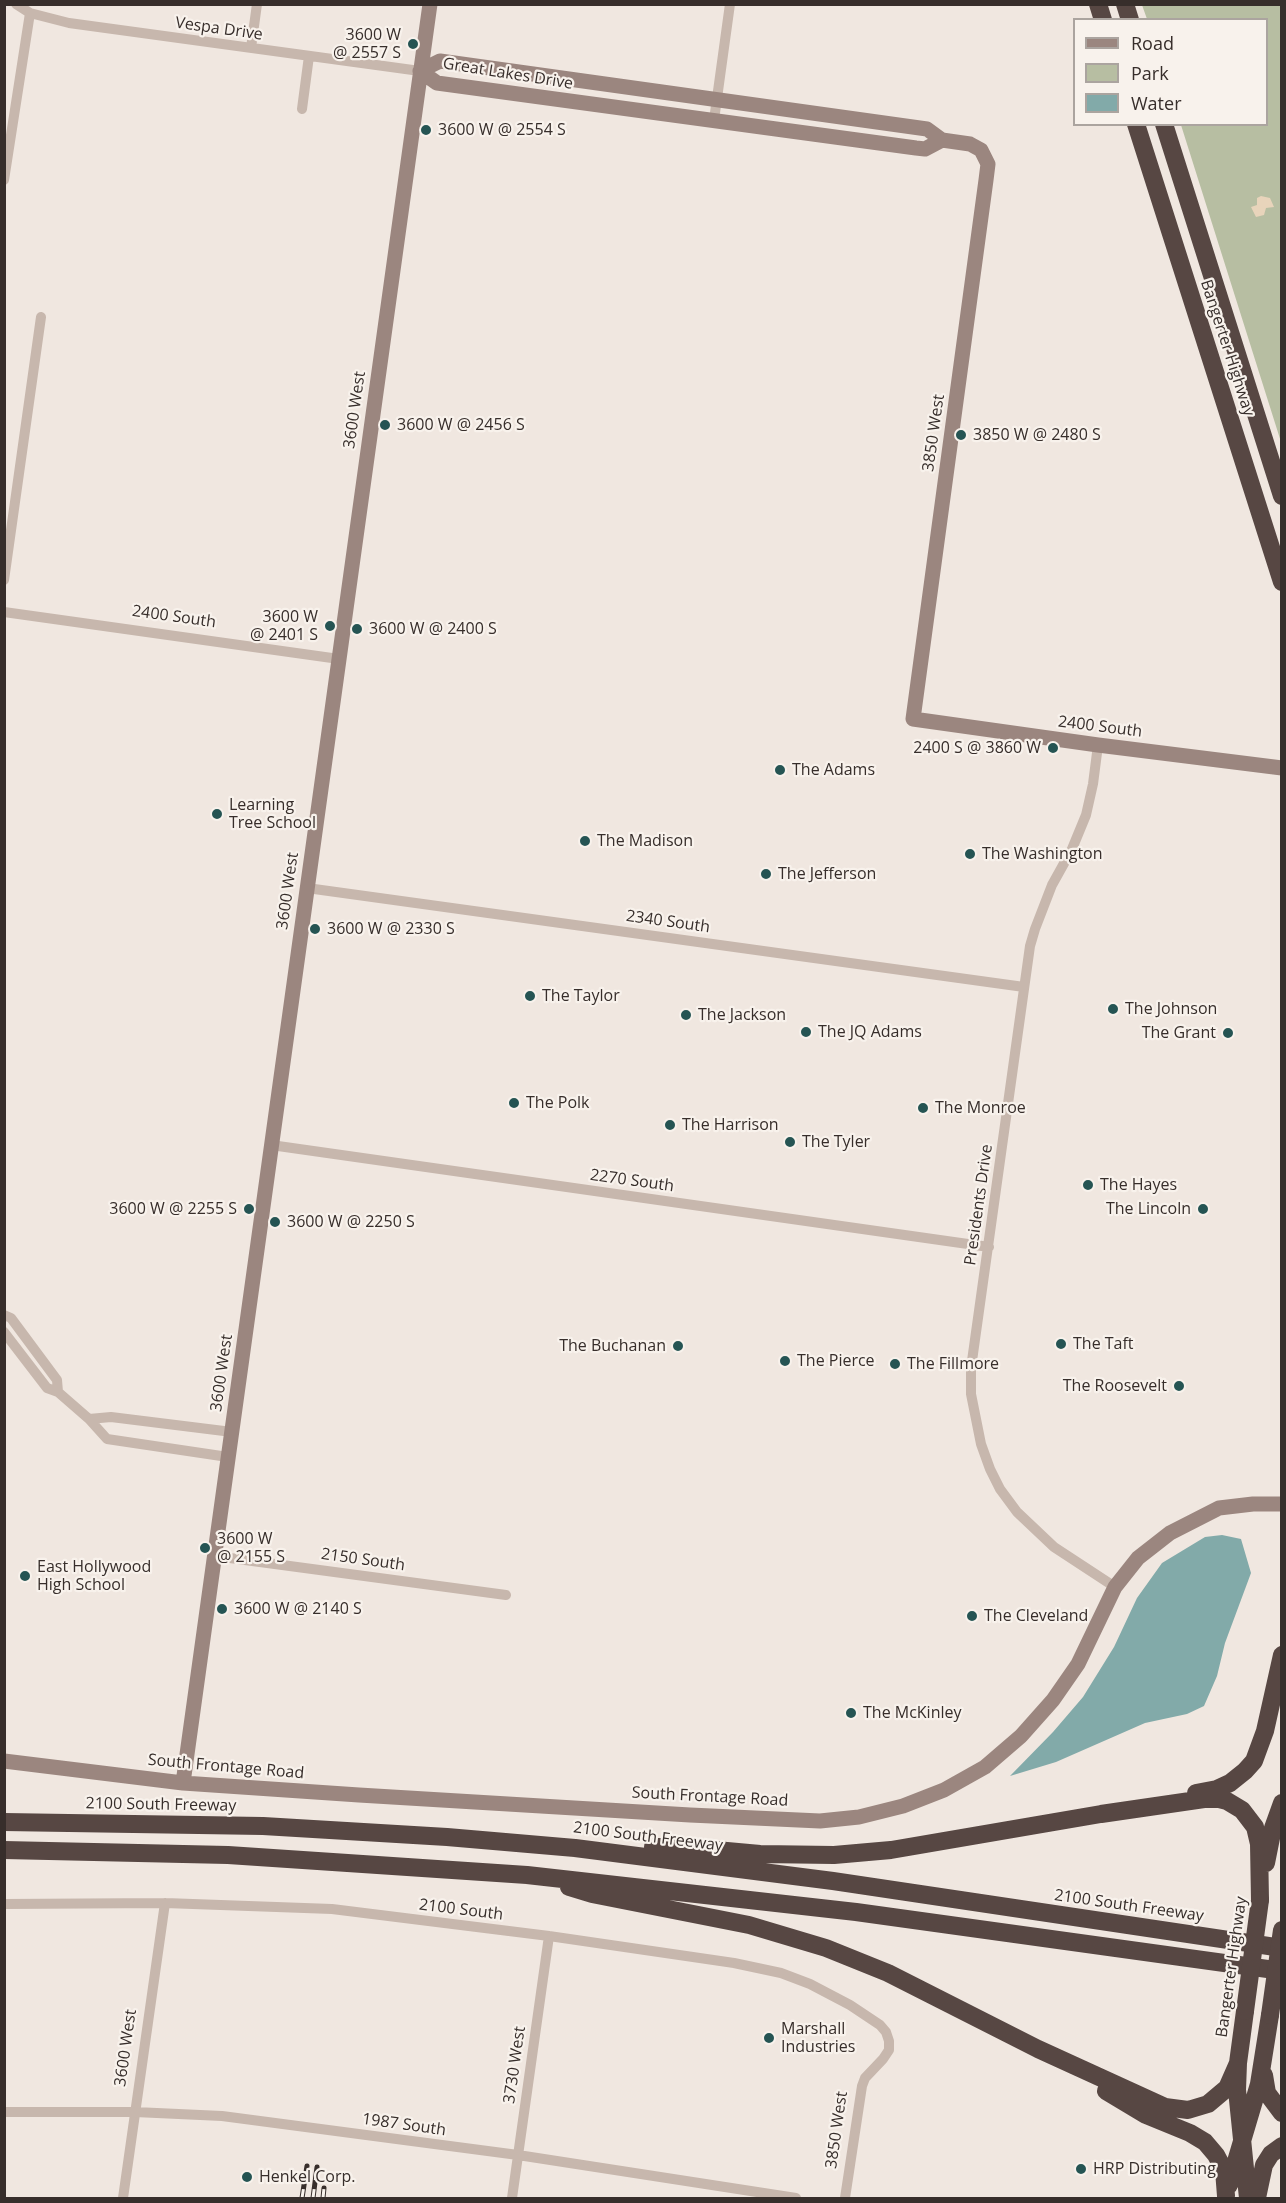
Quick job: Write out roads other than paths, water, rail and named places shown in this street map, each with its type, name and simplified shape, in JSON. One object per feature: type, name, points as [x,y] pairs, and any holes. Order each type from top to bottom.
[{"type":"highway","name":"Bangerter Highway","points":[[1137,126],[1281,582]]},
{"type":"highway","name":"Bangerter Highway","points":[[1165,126],[1281,495]]},
{"type":"highway","points":[[1101,1814],[1122,1805],[1216,1789],[1239,1777],[1254,1761],[1261,1746],[1281,1655]]},
{"type":"highway","points":[[575,1848],[683,1847],[760,1854],[834,1855],[891,1850],[1101,1814],[1204,1799],[1219,1799],[1235,1805],[1249,1817],[1257,1834],[1260,1900]]},
{"type":"highway","name":"Bangerter Highway","points":[[1248,2199],[1238,2105],[1238,2063],[1260,1900],[1272,1835],[1281,1803]]},
{"type":"highway","name":"2100 South Freeway","points":[[4,1822],[263,1826],[447,1837],[575,1848],[811,1878],[1281,1948]]},
{"type":"highway","points":[[4,1850],[228,1855],[527,1875],[856,1912],[1281,1971]]},
{"type":"highway","points":[[527,1875],[592,1894],[758,1928],[826,1948],[888,1973],[1038,2049],[1159,2105],[1182,2110],[1203,2106],[1221,2095],[1233,2078],[1238,2063]]},
{"type":"highway","name":"Bangerter Highway","points":[[1226,2197],[1263,2067],[1281,1930]]},
{"type":"highway","points":[[1038,2049],[1135,2110],[1202,2140],[1214,2152],[1222,2166],[1226,2197]]},
{"type":"highway","points":[[1263,2067],[1268,2093],[1281,2113]]},
{"type":"highway","points":[[1257,2199],[1264,2165],[1271,2154],[1281,2146]]},
{"type":"street","name":"Vespa Drive","points":[[16,4],[30,13],[69,23],[420,71]]},
{"type":"street","points":[[251,48],[257,4]]},
{"type":"street","name":"3600 West","points":[[183,1783],[429,4]]},
{"type":"street","points":[[714,120],[730,4]]},
{"type":"street","points":[[4,180],[30,13]]},
{"type":"street","points":[[302,109],[309,56]]},
{"type":"street","name":"Great Lakes Drive","points":[[942,140],[925,149],[437,83],[420,71],[440,61],[927,129],[942,140],[970,144],[978,147],[983,153]]},
{"type":"street","name":"3850 West","points":[[913,719],[988,164],[983,153]]},
{"type":"street","points":[[4,580],[41,317]]},
{"type":"street","name":"2400 South","points":[[4,612],[339,659]]},
{"type":"street","name":"2400 South","points":[[913,719],[1281,768]]},
{"type":"street","name":"Presidents Drive","points":[[1098,745],[1086,816],[1072,849],[1052,885],[1035,928],[1024,987],[971,1368],[971,1394],[981,1444],[1000,1489],[1017,1512],[1054,1547],[1115,1587]]},
{"type":"street","name":"2340 South","points":[[307,888],[1024,987]]},
{"type":"street","name":"2270 South","points":[[271,1145],[988,1247]]},
{"type":"street","points":[[4,1315],[11,1317],[57,1380],[58,1392]]},
{"type":"street","points":[[4,1332],[47,1388],[58,1392],[89,1419],[107,1439],[228,1457]]},
{"type":"street","points":[[89,1419],[111,1417],[232,1432]]},
{"type":"street","name":"South Frontage Road","points":[[4,1761],[183,1783],[690,1815],[820,1821],[859,1817],[903,1806],[944,1790],[985,1767],[1021,1736],[1053,1700],[1078,1664],[1115,1587],[1138,1558],[1170,1533],[1219,1508],[1253,1504],[1281,1504]]},
{"type":"street","name":"2150 South","points":[[215,1556],[506,1595]]},
{"type":"street","name":"3600 West","points":[[123,2199],[165,1903]]},
{"type":"street","name":"2100 South","points":[[4,1904],[165,1903],[332,1909],[549,1936],[734,1963],[781,1973],[810,1984],[850,2005],[880,2025],[889,2041]]},
{"type":"street","name":"3730 West","points":[[512,2199],[549,1936]]},
{"type":"street","name":"3850 West","points":[[845,2199],[862,2086],[865,2078],[884,2059],[889,2050],[889,2041]]},
{"type":"street","name":"1987 South","points":[[4,2112],[135,2112],[222,2116],[518,2155],[796,2199]]},
{"type":"water","points":[[1222,1535],[1241,1539],[1251,1573],[1225,1643],[1217,1676],[1204,1706],[1187,1714],[1145,1723],[1056,1762],[1010,1776],[1083,1697],[1114,1647],[1137,1598],[1162,1563],[1205,1537]]},
{"type":"railway","points":[[302,2198],[307,2166]]},
{"type":"railway","points":[[313,2198],[317,2167]]},
{"type":"railway","points":[[323,2198],[324,2188]]},
{"type":"place","name":"3600 W @ 2557 S","points":[[413,44]]},
{"type":"place","name":"3600 W @ 2554 S","points":[[426,130]]},
{"type":"place","name":"3600 W @ 2456 S","points":[[385,425]]},
{"type":"place","name":"3850 W @ 2480 S","points":[[961,435]]},
{"type":"place","name":"3600 W @ 2401 S","points":[[330,626]]},
{"type":"place","name":"3600 W @ 2400 S","points":[[357,629]]},
{"type":"place","name":"2400 S @ 3860 W","points":[[1053,748]]},
{"type":"place","name":"The Adams","points":[[780,770]]},
{"type":"place","name":"Learning Tree School","points":[[217,814]]},
{"type":"place","name":"The Madison","points":[[585,841]]},
{"type":"place","name":"The Washington","points":[[970,854]]},
{"type":"place","name":"The Jefferson","points":[[766,874]]},
{"type":"place","name":"3600 W @ 2330 S","points":[[315,929]]},
{"type":"place","name":"The Taylor","points":[[530,996]]},
{"type":"place","name":"The Johnson","points":[[1113,1009]]},
{"type":"place","name":"The Jackson","points":[[686,1015]]},
{"type":"place","name":"The JQ Adams","points":[[806,1032]]},
{"type":"place","name":"The Grant","points":[[1228,1033]]},
{"type":"place","name":"The Polk","points":[[514,1103]]},
{"type":"place","name":"The Monroe","points":[[923,1108]]},
{"type":"place","name":"The Harrison","points":[[670,1125]]},
{"type":"place","name":"The Tyler","points":[[790,1142]]},
{"type":"place","name":"The Hayes","points":[[1088,1185]]},
{"type":"place","name":"3600 W @ 2255 S","points":[[249,1209]]},
{"type":"place","name":"The Lincoln","points":[[1203,1209]]},
{"type":"place","name":"3600 W @ 2250 S","points":[[275,1222]]},
{"type":"place","name":"The Taft","points":[[1061,1344]]},
{"type":"place","name":"The Buchanan","points":[[678,1346]]},
{"type":"place","name":"The Pierce","points":[[785,1361]]},
{"type":"place","name":"The Fillmore","points":[[895,1364]]},
{"type":"place","name":"The Roosevelt","points":[[1179,1386]]},
{"type":"place","name":"3600 W @ 2155 S","points":[[205,1548]]},
{"type":"place","name":"East Hollywood High School","points":[[25,1576]]},
{"type":"place","name":"3600 W @ 2140 S","points":[[222,1609]]},
{"type":"place","name":"The Cleveland","points":[[972,1616]]},
{"type":"place","name":"The McKinley","points":[[851,1713]]},
{"type":"place","name":"Marshall Industries","points":[[769,2038]]},
{"type":"place","name":"HRP Distributing","points":[[1081,2169]]},
{"type":"place","name":"Henkel Corp.","points":[[247,2177]]}]
